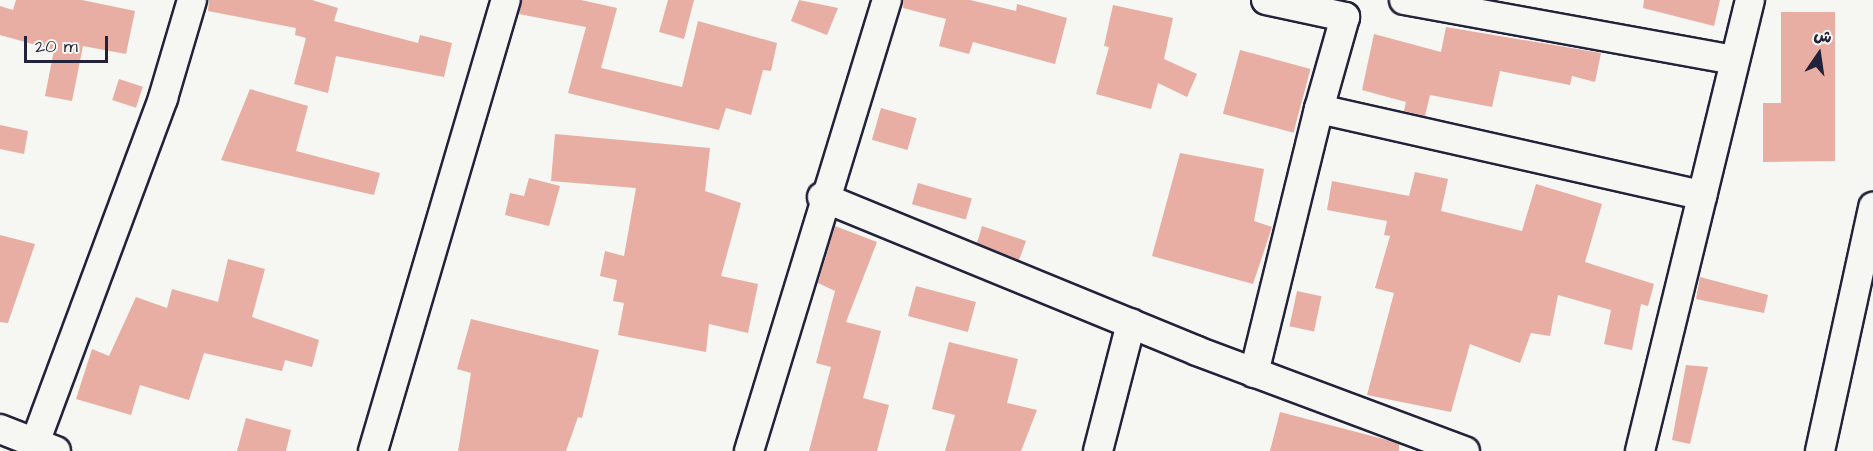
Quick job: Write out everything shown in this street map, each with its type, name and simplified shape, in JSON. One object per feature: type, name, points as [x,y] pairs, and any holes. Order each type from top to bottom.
[{"type":"street","points":[[0,429],[46,446],[163,98],[192,0]]},
{"type":"street","points":[[374,451],[506,0]]},
{"type":"street","points":[[749,451],[822,198],[887,0]]},
{"type":"street","points":[[1254,373],[1319,109],[1347,9],[1266,0]]},
{"type":"street","points":[[1404,0],[1732,60]]},
{"type":"street","points":[[1640,451],[1732,60],[1750,0]]},
{"type":"street","points":[[1319,109],[1702,195]]},
{"type":"street","points":[[822,198],[1254,373],[1396,440],[1465,451]]},
{"type":"street","points":[[1820,451],[1872,201]]},
{"type":"street","points":[[1098,451],[1131,323]]},
{"type":"building","points":[[16,0],[82,0],[135,11],[126,54],[83,46],[72,101],[45,96],[54,50],[0,35],[0,6],[13,10]]},
{"type":"building","points":[[209,0],[312,0],[338,8],[334,21],[418,43],[420,35],[452,43],[444,77],[336,56],[328,93],[294,84],[306,38],[295,35],[296,28],[208,11]]},
{"type":"building","points":[[522,0],[581,0],[617,8],[601,68],[682,87],[698,21],[777,43],[771,71],[763,70],[751,115],[726,108],[719,130],[568,93],[586,27],[519,14]]},
{"type":"building","points":[[668,0],[694,0],[684,39],[659,32]]},
{"type":"building","points":[[799,0],[838,8],[827,35],[791,21]]},
{"type":"building","points":[[904,0],[970,0],[1016,11],[1017,4],[1067,18],[1055,64],[973,42],[969,54],[939,46],[946,19],[903,8]]},
{"type":"building","points":[[1644,0],[1720,0],[1714,26],[1643,8]]},
{"type":"building","points":[[1113,5],[1173,18],[1164,59],[1197,74],[1187,97],[1158,83],[1151,109],[1096,94],[1109,47],[1104,46]]},
{"type":"building","points":[[1781,12],[1835,12],[1835,161],[1763,162],[1763,103],[1781,103]]},
{"type":"building","points":[[1446,27],[1601,53],[1595,82],[1572,76],[1570,85],[1500,71],[1492,107],[1430,95],[1425,116],[1404,111],[1406,102],[1362,90],[1374,34],[1441,52]]},
{"type":"building","points":[[1240,50],[1311,69],[1293,133],[1223,114]]},
{"type":"building","points":[[119,79],[143,87],[136,108],[112,100]]},
{"type":"building","points":[[250,89],[308,106],[296,151],[380,173],[374,195],[221,160]]},
{"type":"building","points":[[881,108],[917,118],[907,150],[872,140]]},
{"type":"building","points":[[0,125],[28,131],[24,154],[0,149]]},
{"type":"building","points":[[555,134],[710,148],[705,191],[741,203],[721,276],[758,284],[748,333],[709,324],[706,352],[618,335],[624,303],[613,301],[617,280],[600,276],[605,251],[624,256],[636,188],[551,181]]},
{"type":"building","points":[[1180,153],[1264,169],[1254,221],[1272,227],[1253,284],[1152,256]]},
{"type":"building","points":[[1415,172],[1448,179],[1441,211],[1522,231],[1536,184],[1602,204],[1585,262],[1654,284],[1648,306],[1641,304],[1632,350],[1604,344],[1611,310],[1558,295],[1550,336],[1531,333],[1520,363],[1470,344],[1451,412],[1367,395],[1394,293],[1375,288],[1390,236],[1384,235],[1387,221],[1327,210],[1332,181],[1409,196]]},
{"type":"building","points":[[529,178],[560,186],[549,226],[505,215],[510,193],[524,196]]},
{"type":"building","points":[[918,183],[972,198],[966,220],[912,204]]},
{"type":"building","points":[[835,226],[877,242],[846,322],[881,331],[863,398],[889,405],[877,451],[809,451],[831,367],[816,363],[835,291],[818,283]]},
{"type":"building","points":[[982,226],[1026,241],[1019,260],[977,243]]},
{"type":"building","points":[[0,235],[35,244],[8,323],[0,322]]},
{"type":"building","points":[[228,259],[265,269],[252,317],[319,340],[312,367],[285,360],[282,371],[204,353],[189,400],[140,385],[131,415],[76,399],[92,349],[109,356],[136,297],[167,308],[172,289],[218,302]]},
{"type":"building","points":[[1700,277],[1768,295],[1764,313],[1696,299]]},
{"type":"building","points":[[916,286],[976,302],[968,332],[908,316]]},
{"type":"building","points":[[1297,291],[1321,296],[1314,331],[1290,326]]},
{"type":"building","points":[[471,319],[599,350],[582,418],[578,417],[566,451],[458,451],[471,373],[457,369]]},
{"type":"building","points":[[949,342],[1018,359],[1007,403],[1037,410],[1021,451],[945,451],[955,415],[932,409]]},
{"type":"building","points":[[1686,365],[1708,367],[1690,444],[1672,440]]},
{"type":"building","points":[[1280,412],[1391,441],[1399,444],[1399,451],[1270,451]]},
{"type":"building","points":[[246,418],[291,430],[286,451],[237,451]]}]
